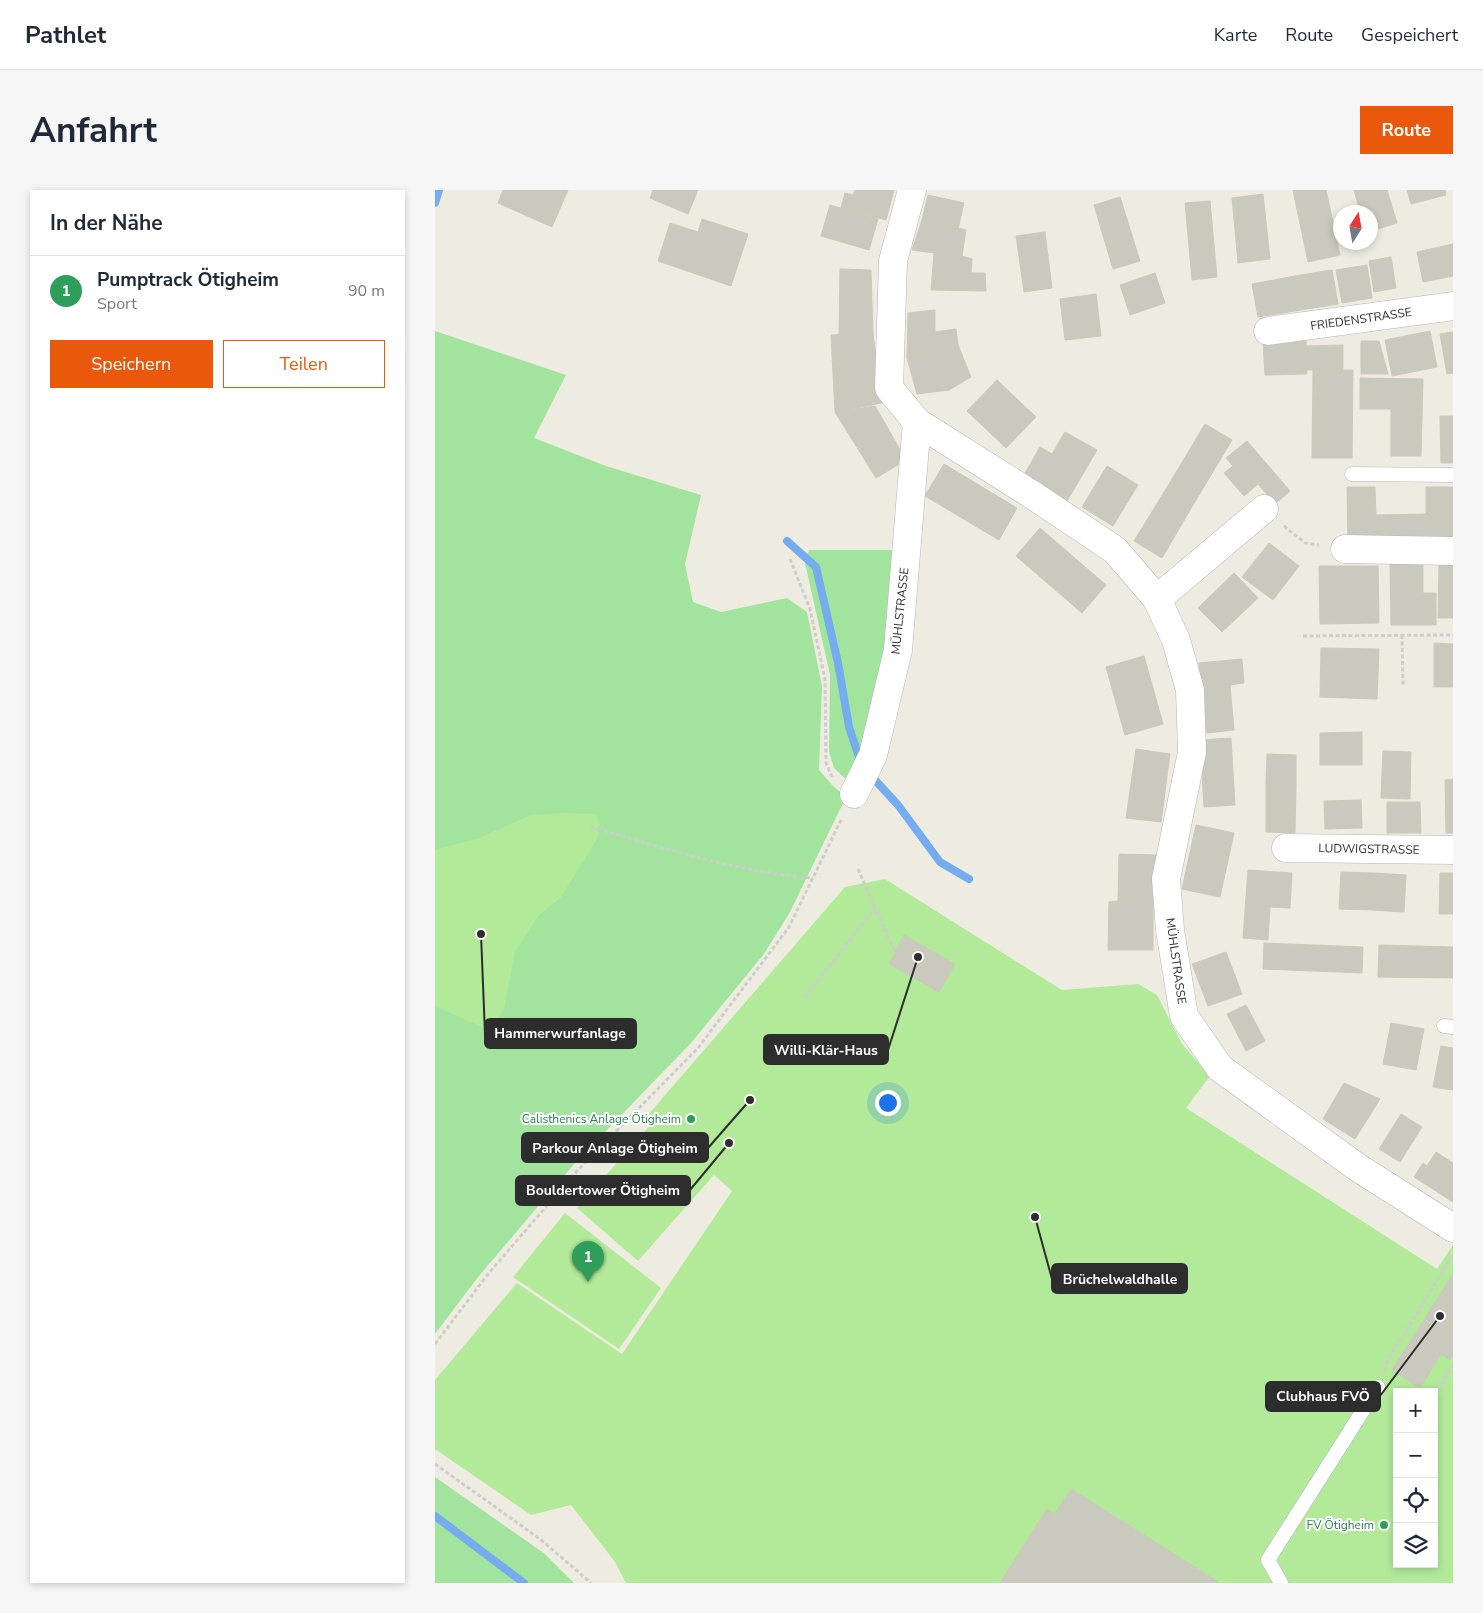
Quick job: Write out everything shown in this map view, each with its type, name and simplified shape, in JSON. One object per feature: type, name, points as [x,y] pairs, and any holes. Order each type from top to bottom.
[{"type":"street","name":"MÜHLSTRASSE","points":[[912,190],[893,260],[889,388],[917,422],[1115,550],[1157,599],[1176,640],[1190,690],[1192,752],[1166,879],[1170,930],[1184,1016],[1220,1068],[1357,1167],[1453,1228]]},
{"type":"street","name":"FRIEDENSTRASSE","points":[[1268,331],[1453,306]]},
{"type":"street","name":"MÜHLSTRASSE","points":[[854,794],[873,755],[898,650],[917,422]]},
{"type":"street","points":[[1157,599],[1264,509]]},
{"type":"street","points":[[1345,549],[1453,551]]},
{"type":"street","name":"LUDWIGSTRASSE","points":[[1286,848],[1453,850]]},
{"type":"lane","points":[[1352,474],[1453,475]]},
{"type":"lane","points":[[1281,1583],[1268,1560],[1378,1387]]},
{"type":"path","points":[[1264,509],[1305,543],[1345,549]]},
{"type":"path","points":[[435,1344],[488,1274],[576,1172],[698,1048],[789,927],[854,794],[831,776],[826,763],[825,679],[810,609],[790,559]]},
{"type":"path","points":[[1402,635],[1403,686]]},
{"type":"path","points":[[1303,636],[1453,635]]},
{"type":"path","points":[[591,827],[719,864],[785,876],[813,878]]},
{"type":"path","points":[[858,869],[895,951]]},
{"type":"path","points":[[805,997],[875,908]]},
{"type":"path","points":[[1378,1387],[1388,1359],[1453,1254]]},
{"type":"path","points":[[1438,1389],[1453,1365]]},
{"type":"path","points":[[435,1464],[540,1539],[591,1583]]},
{"type":"green space","points":[[435,331],[566,375],[534,438],[606,466],[701,495],[685,564],[693,602],[721,612],[787,598],[807,612],[822,686],[819,770],[846,797],[790,912],[764,954],[691,1043],[575,1163],[478,1277],[435,1334]]},
{"type":"green space","points":[[809,550],[900,550],[896,630],[852,785],[834,768],[829,752],[830,675],[805,563]]},
{"type":"green space","points":[[595,814],[600,823],[597,839],[561,897],[538,916],[515,952],[504,1009],[491,1031],[435,1006],[435,850],[479,838],[531,815]]},
{"type":"green space","points":[[885,879],[1062,990],[1138,984],[1157,995],[1182,1044],[1210,1076],[1186,1108],[1437,1269],[1453,1245],[1453,1583],[626,1583],[615,1562],[571,1505],[531,1515],[435,1449],[435,1380],[517,1283],[622,1354],[732,1191],[714,1175],[638,1261],[577,1208],[653,1122],[647,1116],[845,887]]},
{"type":"green space","points":[[565,1213],[661,1288],[619,1349],[513,1277]]},
{"type":"green space","points":[[435,1477],[545,1554],[574,1583],[435,1583]]},
{"type":"building","points":[[503,190],[568,190],[552,227],[498,203]]},
{"type":"building","points":[[653,190],[698,190],[688,214],[650,198]]},
{"type":"building","points":[[855,190],[894,190],[886,220],[841,208],[845,193],[853,195]]},
{"type":"building","points":[[1293,190],[1326,190],[1333,222],[1333,250],[1339,250],[1340,255],[1308,262]]},
{"type":"building","points":[[1354,190],[1387,190],[1397,223],[1378,229],[1378,205],[1358,205]]},
{"type":"building","points":[[1407,190],[1445,190],[1446,195],[1411,204]]},
{"type":"building","points":[[1263,194],[1270,259],[1238,263],[1232,198]]},
{"type":"building","points":[[928,195],[964,203],[958,229],[922,220]]},
{"type":"building","points":[[1120,197],[1140,261],[1113,269],[1094,205]]},
{"type":"building","points":[[1210,201],[1217,277],[1192,280],[1185,203]]},
{"type":"building","points":[[830,205],[878,219],[869,250],[821,236]]},
{"type":"building","points":[[702,219],[748,234],[731,286],[658,261],[670,223],[698,232]]},
{"type":"building","points":[[922,220],[966,230],[962,256],[972,259],[971,273],[985,273],[986,291],[931,290],[934,253],[912,250]]},
{"type":"building","points":[[1045,232],[1052,288],[1024,292],[1016,236]]},
{"type":"building","points":[[1453,244],[1453,276],[1423,282],[1417,252]]},
{"type":"building","points":[[1391,257],[1396,288],[1374,292],[1369,261]]},
{"type":"building","points":[[1367,265],[1372,298],[1342,303],[1336,270]]},
{"type":"building","points":[[840,269],[871,270],[873,334],[839,335]]},
{"type":"building","points":[[1332,270],[1338,304],[1301,310],[1295,276]]},
{"type":"building","points":[[1155,273],[1165,303],[1130,315],[1120,285]]},
{"type":"building","points":[[1295,276],[1301,310],[1258,317],[1252,284]]},
{"type":"building","points":[[1096,294],[1101,336],[1065,340],[1060,299]]},
{"type":"building","points":[[935,310],[935,332],[956,329],[958,345],[907,358],[908,313]]},
{"type":"building","points":[[1430,331],[1437,367],[1392,376],[1385,340]]},
{"type":"building","points":[[1453,332],[1453,373],[1447,374],[1440,334]]},
{"type":"building","points":[[873,334],[882,403],[835,412],[831,335]]},
{"type":"building","points":[[1306,341],[1307,374],[1265,375],[1263,342]]},
{"type":"building","points":[[1361,341],[1379,341],[1388,374],[1361,374]]},
{"type":"building","points":[[958,345],[971,377],[949,390],[917,394],[907,358]]},
{"type":"building","points":[[1343,345],[1343,370],[1306,370],[1306,346]]},
{"type":"building","points":[[1313,370],[1353,370],[1352,458],[1312,458]]},
{"type":"building","points":[[1360,378],[1423,379],[1421,456],[1391,456],[1391,409],[1360,409]]},
{"type":"building","points":[[997,380],[1036,417],[1006,448],[967,411]]},
{"type":"building","points":[[875,406],[906,460],[876,478],[835,412]]},
{"type":"building","points":[[1440,416],[1453,416],[1453,463],[1441,463]]},
{"type":"building","points":[[1205,424],[1232,440],[1193,505],[1166,489]]},
{"type":"building","points":[[1065,432],[1097,450],[1067,501],[1024,475],[1040,447],[1052,454]]},
{"type":"building","points":[[1247,441],[1290,491],[1275,504],[1258,484],[1244,496],[1224,473],[1233,466],[1226,458]]},
{"type":"building","points":[[944,464],[1017,508],[999,540],[925,496]]},
{"type":"building","points":[[1107,466],[1138,485],[1113,526],[1082,507]]},
{"type":"building","points":[[1347,487],[1375,487],[1377,545],[1348,546]]},
{"type":"building","points":[[1426,487],[1453,487],[1453,538],[1426,538]]},
{"type":"building","points":[[1166,489],[1193,505],[1162,558],[1134,541]]},
{"type":"building","points":[[1426,514],[1426,545],[1377,545],[1376,515]]},
{"type":"building","points":[[1040,528],[1106,585],[1082,613],[1016,556]]},
{"type":"building","points":[[1269,543],[1299,566],[1273,600],[1242,577]]},
{"type":"building","points":[[1390,563],[1423,563],[1423,593],[1436,593],[1436,625],[1391,625]]},
{"type":"building","points":[[1439,563],[1453,563],[1453,618],[1438,618]]},
{"type":"building","points":[[1319,566],[1378,566],[1379,623],[1320,624]]},
{"type":"building","points":[[1234,573],[1258,598],[1222,632],[1198,608]]},
{"type":"building","points":[[1434,643],[1453,644],[1453,687],[1434,687]]},
{"type":"building","points":[[1321,648],[1379,649],[1377,699],[1320,697]]},
{"type":"building","points":[[1144,656],[1163,724],[1125,735],[1106,667]]},
{"type":"building","points":[[1242,659],[1244,683],[1230,685],[1234,730],[1207,733],[1199,663]]},
{"type":"building","points":[[1362,732],[1362,765],[1320,765],[1320,733]]},
{"type":"building","points":[[1231,738],[1235,805],[1204,807],[1200,740]]},
{"type":"building","points":[[1136,749],[1170,754],[1161,822],[1126,818]]},
{"type":"building","points":[[1383,751],[1411,752],[1410,799],[1381,798]]},
{"type":"building","points":[[1267,754],[1296,755],[1296,784],[1266,784]]},
{"type":"building","points":[[1453,779],[1453,833],[1446,833],[1445,780]]},
{"type":"building","points":[[1266,784],[1296,784],[1295,833],[1266,832]]},
{"type":"building","points":[[1361,800],[1362,828],[1325,829],[1324,801]]},
{"type":"building","points":[[1387,802],[1420,802],[1421,833],[1387,833]]},
{"type":"building","points":[[1196,825],[1234,833],[1220,897],[1182,889]]},
{"type":"building","points":[[1119,854],[1158,855],[1157,902],[1118,901]]},
{"type":"building","points":[[1248,870],[1292,873],[1290,908],[1270,907],[1268,940],[1243,938]]},
{"type":"building","points":[[1341,872],[1374,873],[1372,910],[1339,909]]},
{"type":"building","points":[[1374,873],[1406,875],[1404,912],[1372,910]]},
{"type":"building","points":[[1440,873],[1453,873],[1453,914],[1439,914]]},
{"type":"building","points":[[1109,902],[1153,902],[1153,950],[1108,950]]},
{"type":"building","points":[[904,935],[955,964],[939,992],[889,964]]},
{"type":"building","points":[[1264,943],[1363,947],[1362,973],[1263,969]]},
{"type":"building","points":[[1379,945],[1453,947],[1453,978],[1378,977]]},
{"type":"building","points":[[1226,952],[1242,994],[1208,1006],[1192,964]]},
{"type":"building","points":[[1246,1005],[1265,1041],[1246,1051],[1227,1014]]},
{"type":"building","points":[[1391,1023],[1424,1029],[1416,1070],[1383,1064]]},
{"type":"building","points":[[1441,1046],[1453,1048],[1453,1090],[1433,1087]]},
{"type":"building","points":[[1344,1083],[1380,1099],[1355,1139],[1323,1119]]},
{"type":"building","points":[[1401,1114],[1422,1127],[1400,1162],[1379,1149]]},
{"type":"building","points":[[1436,1152],[1453,1163],[1453,1202],[1414,1177],[1423,1163],[1427,1166]]},
{"type":"building","points":[[1453,1274],[1453,1355],[1450,1360],[1441,1354],[1420,1388],[1392,1370]]},
{"type":"building","points":[[1071,1489],[1217,1581],[1216,1583],[1000,1583],[1047,1509],[1055,1514]]},
{"type":"waterway","points":[[435,203],[439,190]]},
{"type":"waterway","points":[[787,541],[816,567],[838,663],[849,727],[860,760]]},
{"type":"waterway","points":[[875,780],[898,805],[940,862],[969,879]]},
{"type":"waterway","points":[[435,1516],[524,1583]]},
{"type":"place","name":"Hammerwurfanlage","points":[[481,934]]},
{"type":"place","name":"Willi-Klär-Haus","points":[[918,957]]},
{"type":"place","name":"Parkour Anlage Ötigheim","points":[[750,1100]]},
{"type":"place","name":"Calisthenics Anlage Ötigheim","points":[[691,1119]]},
{"type":"place","name":"Bouldertower Ötigheim","points":[[729,1143]]},
{"type":"place","name":"Brüchelwaldhalle","points":[[1035,1217]]},
{"type":"place","name":"Pumptrack Ötigheim","points":[[588,1282]]},
{"type":"place","name":"Clubhaus FVÖ","points":[[1440,1316]]},
{"type":"place","name":"FV Ötigheim","points":[[1384,1525]]}]
